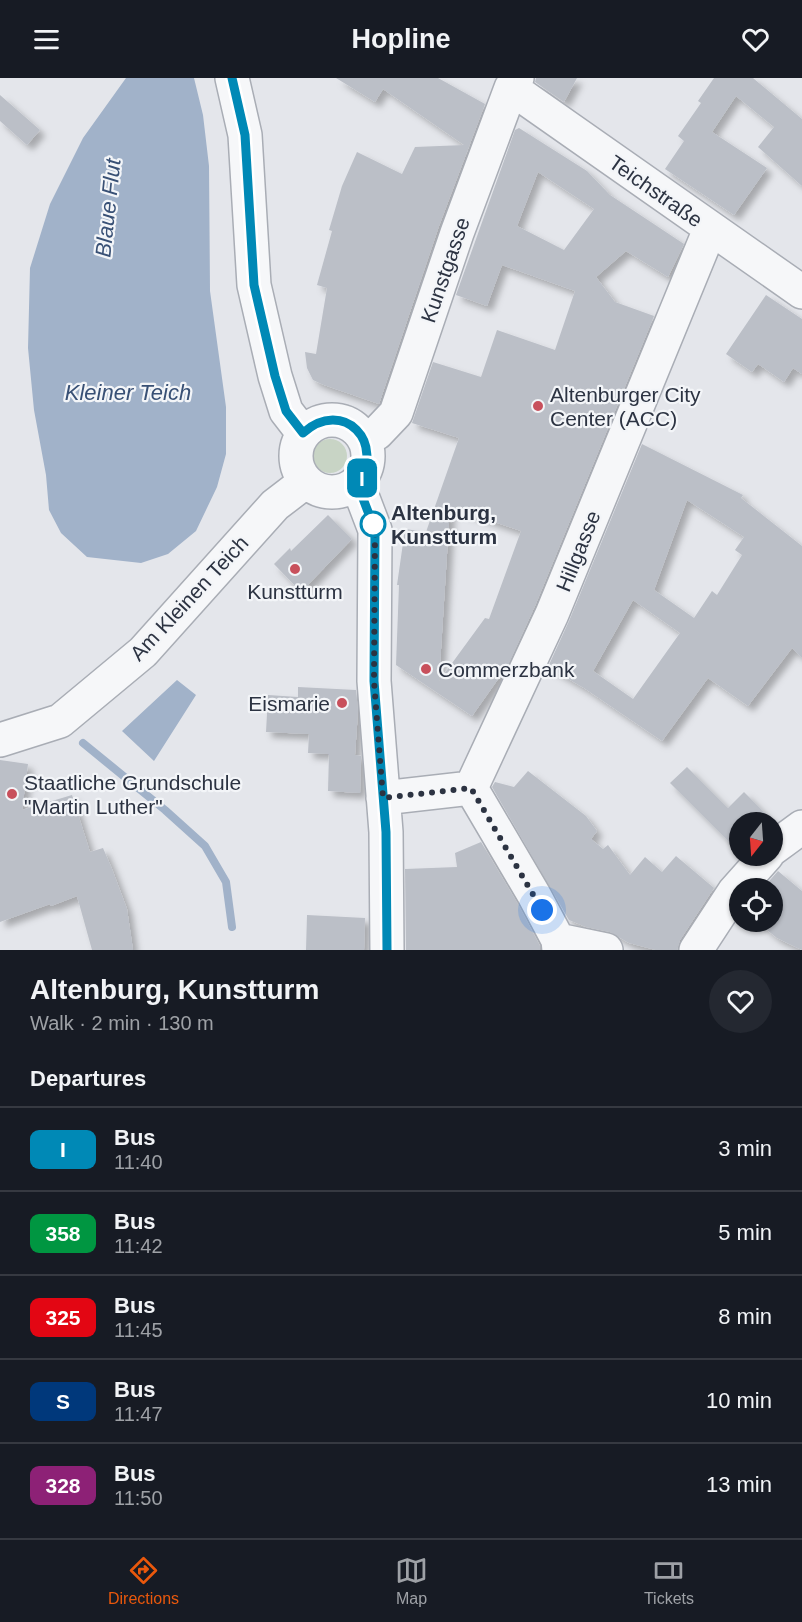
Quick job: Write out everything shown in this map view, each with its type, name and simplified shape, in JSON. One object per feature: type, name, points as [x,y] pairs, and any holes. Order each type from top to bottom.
[{"type":"street","points":[[232,78],[245,135],[254,285],[275,376],[286,411],[303,433]]},
{"type":"street","name":"Teichstraße","points":[[512,81],[710,229],[802,292]]},
{"type":"street","name":"Kunstgasse","points":[[365,440],[377,433],[396,413],[512,81]]},
{"type":"street","name":"Hillgasse","points":[[471,788],[552,614],[710,229]]},
{"type":"street","points":[[321,421],[343,422],[360,432],[365,440],[368,454],[363,476],[356,486],[336,493],[314,489],[305,482],[295,463],[297,442],[311,426],[321,421]]},
{"type":"street","name":"Am Kleinen Teich","points":[[0,740],[60,721],[143,652],[275,505],[305,482]]},
{"type":"street","points":[[356,486],[375,530],[374,681],[386,832],[387,950]]},
{"type":"street","points":[[383,798],[471,788],[559,945],[606,950]]},
{"type":"street","points":[[783,841],[802,827]]},
{"type":"street","points":[[696,950],[734,892],[757,866]]},
{"type":"green space","points":[[330,439],[342,444],[347,456],[342,468],[330,473],[318,468],[313,456],[318,444]]},
{"type":"water","name":"Kleiner Teich","points":[[126,78],[194,78],[203,115],[209,166],[210,291],[226,407],[226,454],[217,487],[196,531],[168,554],[141,563],[87,557],[61,533],[49,510],[46,475],[34,410],[28,348],[30,268],[50,204],[83,138]]},
{"type":"water","points":[[177,680],[196,695],[154,761],[122,731]]},
{"type":"building","points":[[336,78],[438,78],[485,104],[439,226],[379,404],[313,380],[307,368],[305,352],[316,354],[327,288],[317,285],[332,231],[329,230],[342,186],[357,152],[402,174],[415,147],[464,145],[383,89],[375,102]]},
{"type":"building","points":[[536,78],[577,78],[564,102],[535,82]]},
{"type":"building","points":[[714,78],[753,78],[802,119],[802,186],[758,147],[774,127],[736,96],[712,132],[767,168],[734,215],[665,169],[684,141],[678,136],[701,103],[698,101]]},
{"type":"building","points":[[0,95],[40,130],[27,145],[0,121]]},
{"type":"building","points":[[519,128],[587,171],[610,195],[684,244],[668,277],[626,251],[596,277],[615,302],[654,316],[535,606],[508,665],[472,716],[396,665],[399,585],[397,585],[405,529],[426,532],[459,438],[412,423],[433,362],[481,377],[497,330],[555,350],[575,291],[502,265],[487,306],[456,295],[515,130]],"holes":[[[538,172],[594,209],[564,250],[517,226]],[[450,507],[521,531],[489,619],[485,618],[439,681]]]},
{"type":"building","points":[[766,295],[802,319],[802,374],[793,368],[784,382],[758,364],[752,372],[726,354]]},
{"type":"building","points":[[642,444],[743,495],[741,498],[802,546],[802,658],[792,648],[748,706],[708,678],[662,741],[584,688],[548,667]],"holes":[[[687,500],[744,537],[735,550],[742,555],[717,595],[712,591],[694,618],[654,590]],[[633,600],[680,633],[633,699],[593,671]]]},
{"type":"building","points":[[328,515],[352,539],[301,592],[274,564]]},
{"type":"building","points":[[298,687],[356,690],[358,711],[355,755],[361,756],[360,793],[328,791],[329,754],[308,753],[309,734],[266,732],[268,695],[298,697]]},
{"type":"building","points":[[0,760],[28,764],[22,810],[72,795],[90,852],[103,848],[112,869],[127,909],[133,950],[92,950],[77,896],[0,922]]},
{"type":"building","points":[[687,767],[728,808],[744,792],[764,812],[729,812],[729,842],[670,783]]},
{"type":"building","points":[[528,771],[586,816],[597,831],[591,839],[603,849],[608,845],[630,875],[645,857],[662,872],[676,856],[714,888],[680,940],[677,950],[656,950],[629,943],[610,932],[586,927],[569,920],[492,787],[495,782],[514,787]]},
{"type":"building","points":[[481,842],[518,904],[540,950],[406,950],[405,869],[457,867],[455,853]]},
{"type":"building","points":[[778,871],[802,891],[802,950],[770,932],[783,932],[783,878],[772,878]]},
{"type":"building","points":[[307,915],[365,918],[364,950],[306,950]]},
{"type":"waterway","name":"Blaue Flut","points":[[83,743],[205,846],[226,882],[232,927]]},
{"type":"bus line","name":"I","points":[[232,78],[245,135],[254,285],[275,376],[286,411],[303,433],[321,421],[343,422],[353,427],[365,440],[368,454],[363,476],[356,486],[375,530],[374,681],[386,832],[387,950]]},
{"type":"place","name":"Altenburger City Center (ACC)","points":[[538,406]]},
{"type":"place","name":"Altenburg, Kunstturm","points":[[373,524]]},
{"type":"place","name":"Kunstturm","points":[[295,569]]},
{"type":"place","name":"Commerzbank","points":[[426,669]]},
{"type":"place","name":"Eismarie","points":[[342,703]]},
{"type":"place","name":"Staatliche Grundschule \"Martin Luther\"","points":[[12,794]]},
{"type":"route","points":[[373,524],[375,530],[374,681],[383,798],[471,788],[542,910]]}]
